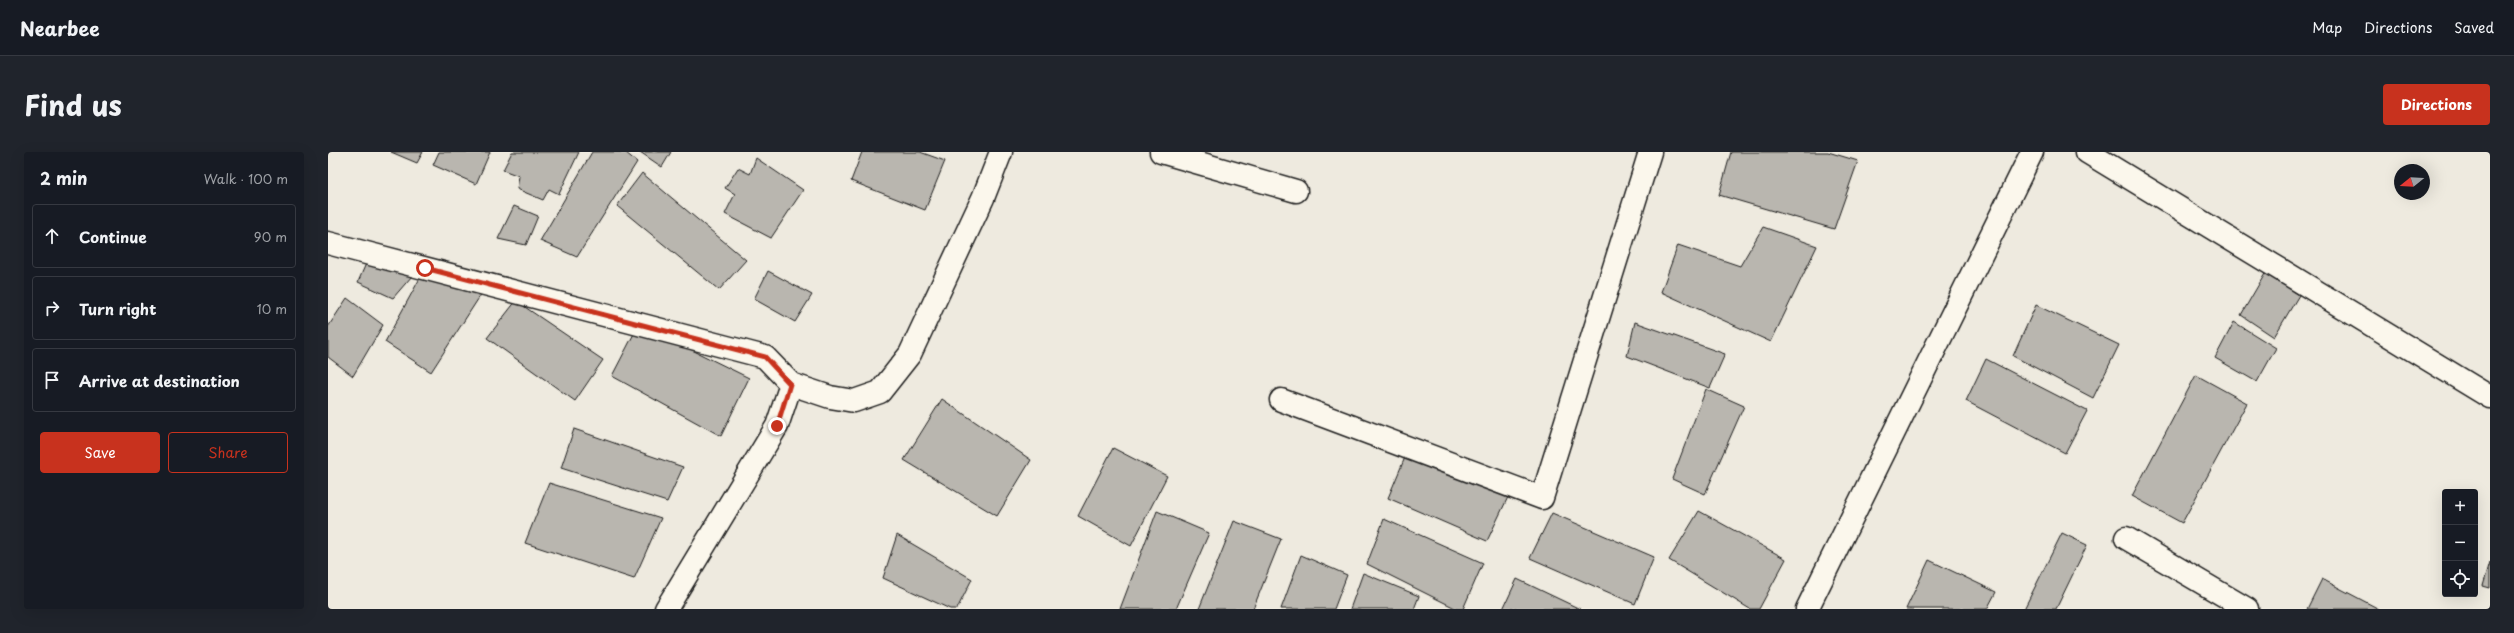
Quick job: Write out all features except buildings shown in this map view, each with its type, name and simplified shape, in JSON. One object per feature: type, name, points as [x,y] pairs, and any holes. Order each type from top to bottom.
[{"type":"street","points":[[328,243],[765,357],[790,384],[830,397],[854,401],[880,392],[910,354],[983,198],[1001,152]]},
{"type":"street","points":[[1161,152],[1296,191]]},
{"type":"street","points":[[1281,400],[1542,498],[1650,152]]},
{"type":"street","points":[[1807,609],[2032,152]]},
{"type":"street","points":[[2087,152],[2490,397]]},
{"type":"street","points":[[666,609],[777,426],[790,384]]},
{"type":"street","points":[[2126,538],[2246,609]]},
{"type":"route","points":[[425,268],[765,357],[790,384],[777,426]]}]
